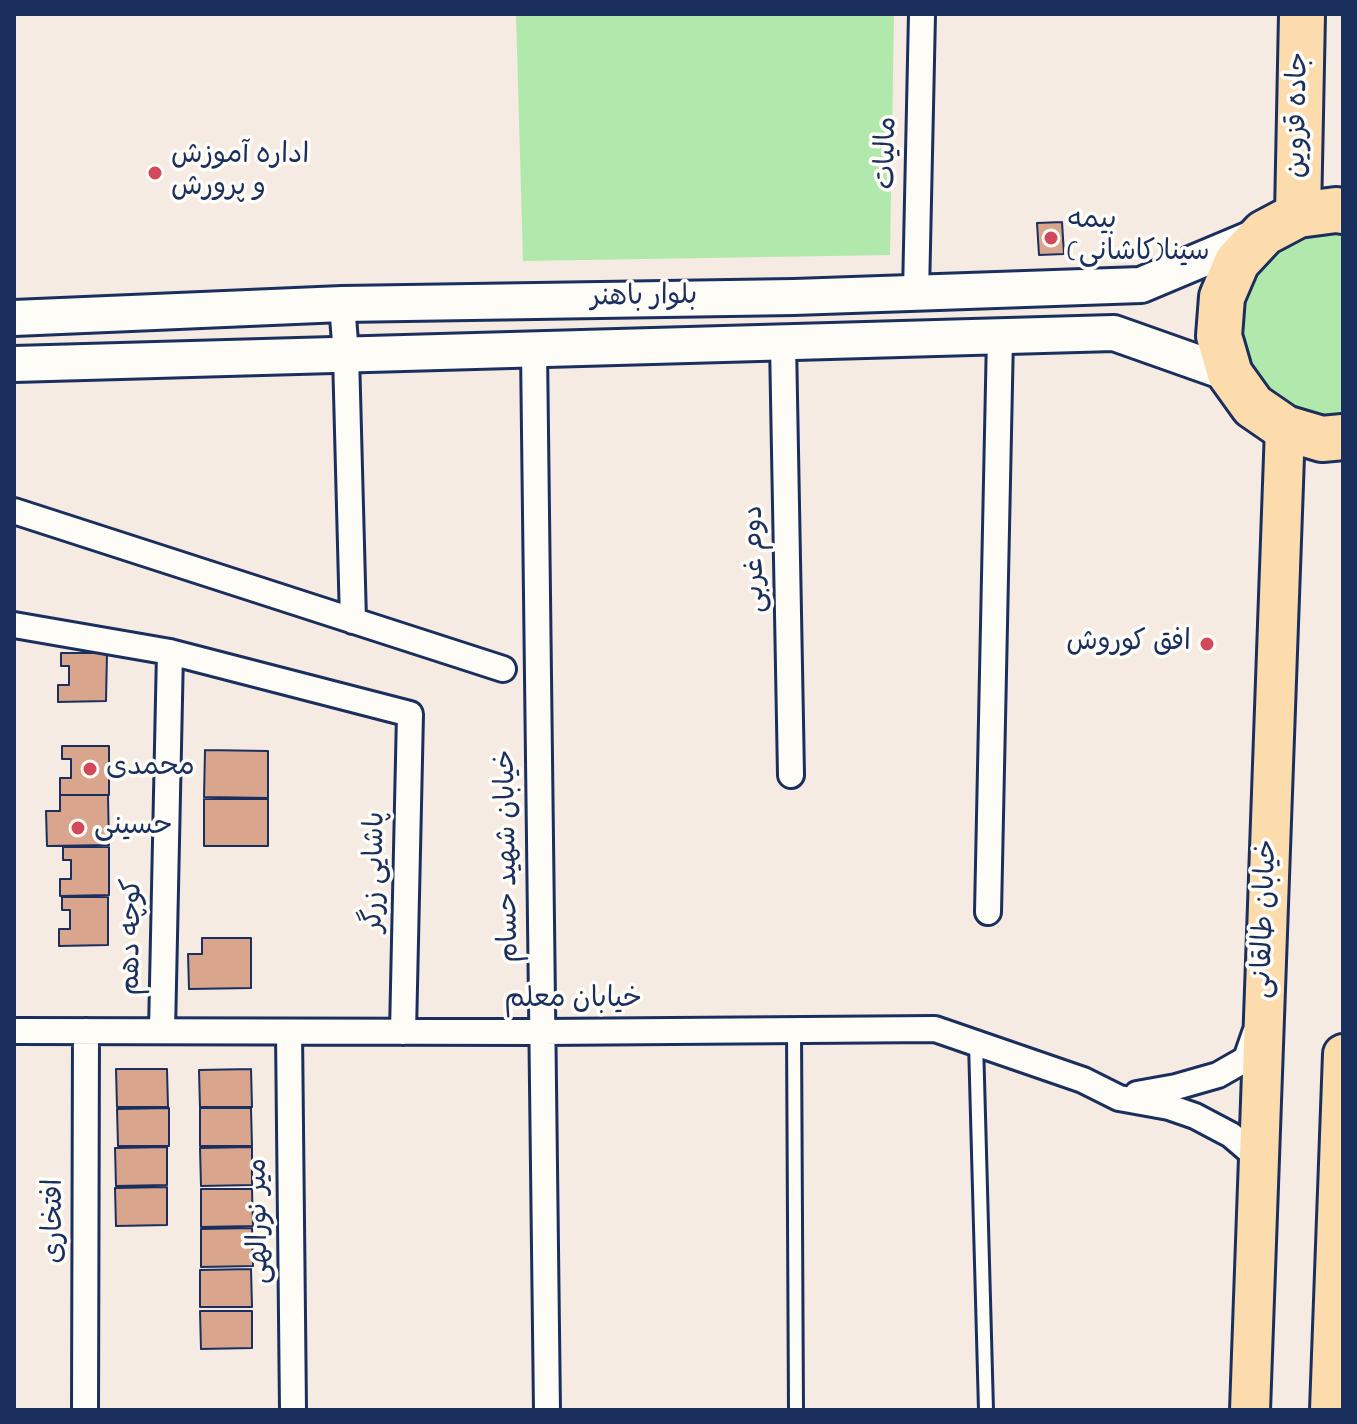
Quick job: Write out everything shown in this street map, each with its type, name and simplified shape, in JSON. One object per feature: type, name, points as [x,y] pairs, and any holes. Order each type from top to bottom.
[{"type":"highway","name":"جاده قزوین","points":[[1281,224],[1302,14]]},
{"type":"highway","points":[[1343,211],[1336,210],[1281,224],[1237,262],[1222,297],[1219,336],[1230,374],[1253,406],[1285,428],[1322,439],[1343,437]]},
{"type":"main road","name":"خیابان طالقانی","points":[[1250,1410],[1285,428]]},
{"type":"main road","points":[[1330,1410],[1343,1054]]},
{"type":"street","name":"مالیات","points":[[916,293],[922,14]]},
{"type":"street","name":"بلوار باهنر","points":[[14,318],[342,304],[794,297],[1141,285],[1281,224]]},
{"type":"street","points":[[342,304],[353,621]]},
{"type":"street","name":"بلوار باهنر","points":[[14,364],[1114,333],[1230,374]]},
{"type":"street","points":[[988,912],[1000,337]]},
{"type":"street","name":"دوم غربی","points":[[783,343],[791,775]]},
{"type":"street","name":"خیابان شهید حسام","points":[[534,350],[547,1410]]},
{"type":"street","points":[[14,511],[503,669]]},
{"type":"street","points":[[14,625],[170,652]]},
{"type":"street","name":"پاشایی زرگر","points":[[170,652],[410,714],[403,1032]]},
{"type":"street","name":"کوچه دهم","points":[[162,1031],[170,652]]},
{"type":"street","points":[[1119,1098],[1218,1075],[1246,1059],[1264,1005]]},
{"type":"street","name":"خیابان معلم","points":[[14,1031],[935,1029],[1083,1080],[1119,1098],[1169,1107],[1195,1116],[1231,1135],[1259,1159]]},
{"type":"street","name":"افتخاری","points":[[85,1410],[86,1031]]},
{"type":"street","name":"میر نورالهی","points":[[289,1032],[293,1410]]},
{"type":"lane","points":[[794,1030],[796,1410]]},
{"type":"lane","points":[[976,1042],[986,1410]]},
{"type":"green space","points":[[516,14],[894,14],[890,255],[523,261]]},
{"type":"green space","points":[[1320,231],[1343,231],[1343,416],[1338,417],[1307,412],[1278,397],[1257,373],[1245,344],[1243,311],[1252,283],[1268,258],[1292,241]]},
{"type":"building","name":"بیمه سینا(کاشانی)","points":[[1062,222],[1064,254],[1039,255],[1037,223]]},
{"type":"building","points":[[61,653],[107,653],[106,701],[58,702],[58,685],[69,685],[69,666],[61,666]]},
{"type":"building","name":"محمدی","points":[[62,746],[109,746],[109,795],[60,795],[60,778],[71,778],[71,759],[62,759]]},
{"type":"building","points":[[205,750],[268,751],[268,798],[204,797]]},
{"type":"building","name":"حسینی","points":[[60,795],[108,795],[109,845],[47,846],[46,811],[60,811]]},
{"type":"building","points":[[204,799],[268,799],[268,846],[204,846]]},
{"type":"building","points":[[63,847],[109,847],[109,895],[60,896],[60,879],[71,879],[71,860],[63,860]]},
{"type":"building","points":[[62,897],[108,897],[108,945],[59,946],[59,929],[70,929],[70,910],[62,910]]},
{"type":"building","points":[[202,938],[251,938],[251,988],[189,989],[188,954],[202,954]]},
{"type":"building","points":[[116,1069],[167,1069],[168,1107],[117,1107]]},
{"type":"building","points":[[251,1069],[252,1107],[200,1107],[199,1070]]},
{"type":"building","points":[[169,1108],[169,1146],[118,1146],[117,1109]]},
{"type":"building","points":[[200,1108],[251,1108],[252,1146],[200,1146]]},
{"type":"building","points":[[167,1147],[167,1185],[116,1186],[115,1148]]},
{"type":"building","points":[[252,1147],[252,1185],[201,1186],[200,1148]]},
{"type":"building","points":[[167,1187],[167,1225],[116,1226],[115,1188]]},
{"type":"building","points":[[201,1189],[252,1189],[253,1226],[201,1227]]},
{"type":"building","points":[[252,1228],[253,1266],[201,1267],[201,1229]]},
{"type":"building","points":[[251,1269],[252,1307],[200,1307],[200,1270]]},
{"type":"building","points":[[200,1311],[252,1311],[252,1348],[201,1349]]},
{"type":"place","name":"اداره آموزش و پرورش","points":[[155,173]]},
{"type":"place","name":"بیمه سینا(کاشانی)","points":[[1051,238]]},
{"type":"place","name":"افق کوروش","points":[[1207,644]]},
{"type":"place","name":"محمدی","points":[[90,769]]},
{"type":"place","name":"حسینی","points":[[78,828]]}]
